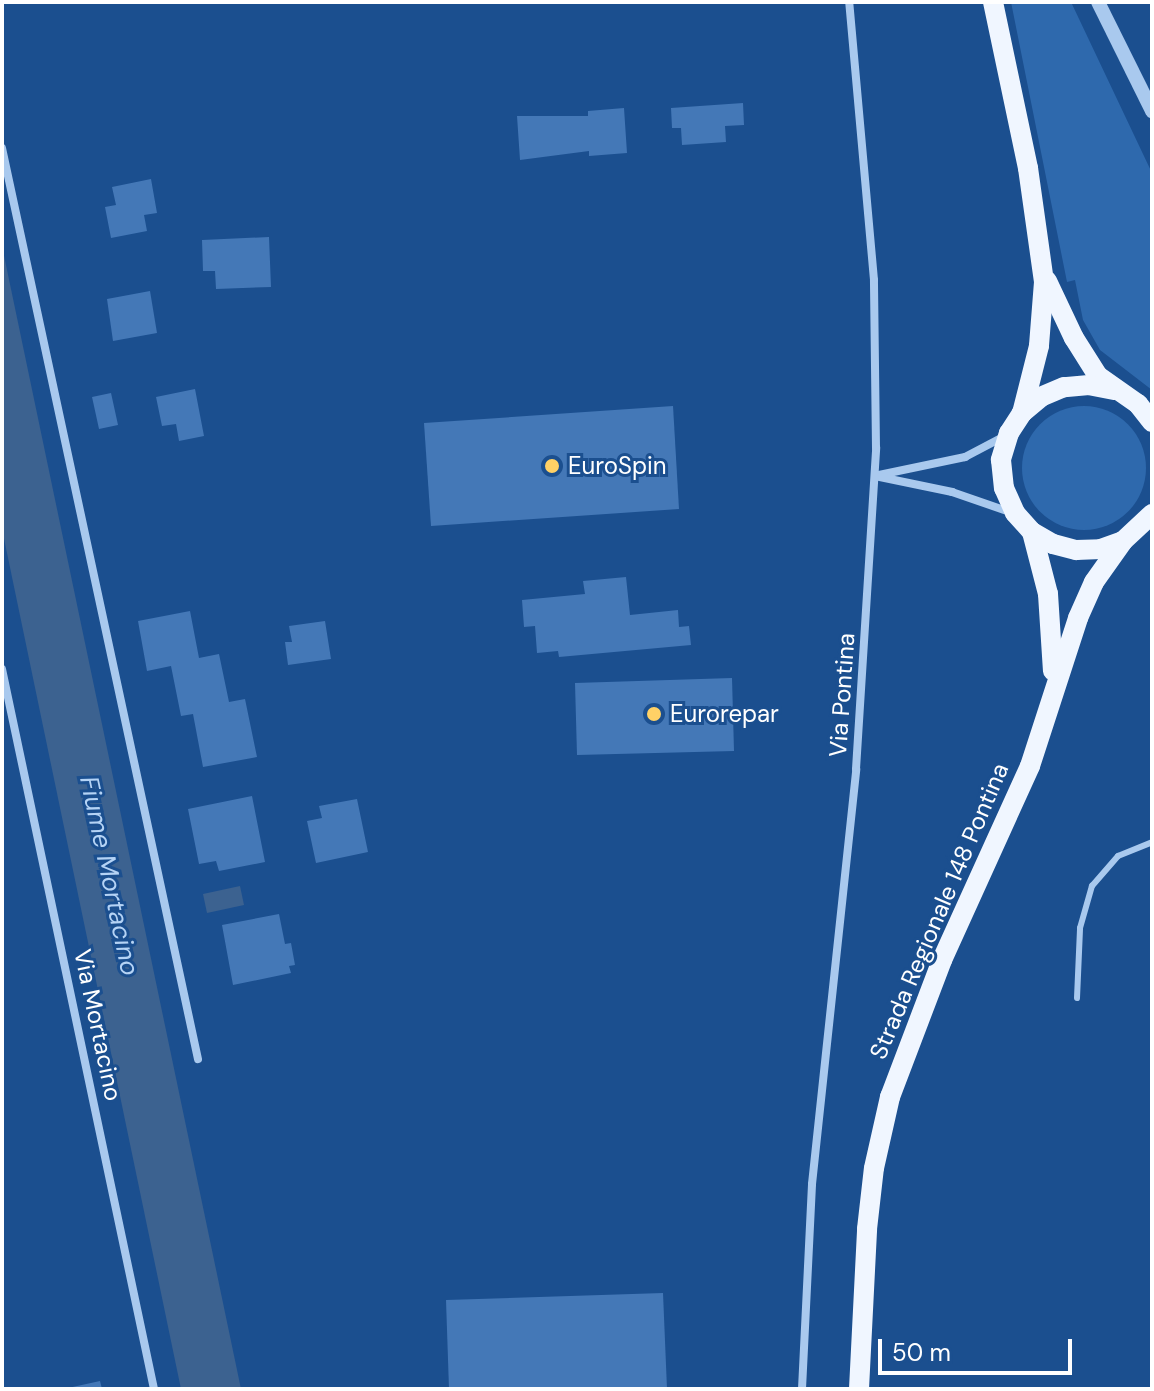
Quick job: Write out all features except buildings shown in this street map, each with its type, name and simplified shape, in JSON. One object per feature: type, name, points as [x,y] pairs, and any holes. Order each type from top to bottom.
[{"type":"main road","name":"Strada Regionale 148 Pontina","points":[[993,2],[1021,133],[1042,271],[1039,346],[1022,413]]},
{"type":"main road","name":"Strada Regionale 148 Pontina","points":[[1042,271],[1083,354],[1098,376],[1138,404],[1152,422]]},
{"type":"main road","name":"Strada Regionale 148 Pontina","points":[[1114,390],[1089,385],[1064,387],[1041,397],[1022,413],[1009,433],[1001,460],[1004,488],[1015,513],[1032,532],[1053,544],[1076,550],[1101,549],[1123,541]]},
{"type":"main road","name":"Strada Regionale 148 Pontina","points":[[859,1389],[867,1229],[874,1168],[890,1097],[932,984],[1020,790],[1086,599],[1123,541],[1152,514]]},
{"type":"main road","name":"Strada Regionale 148 Pontina","points":[[1032,532],[1049,602],[1053,695]]},
{"type":"street","name":"Via Pontina","points":[[802,1389],[812,1184],[858,742],[875,476],[874,280],[849,2]]},
{"type":"street","points":[[1098,2],[1152,111]]},
{"type":"street","points":[[2,148],[198,1059]]},
{"type":"street","points":[[875,476],[965,457],[1009,433]]},
{"type":"street","points":[[875,476],[952,492],[1015,513]]},
{"type":"street","name":"Via Mortacino","points":[[2,669],[154,1389]]},
{"type":"lane","points":[[1077,998],[1080,928],[1092,886],[1118,856],[1152,842]]},
{"type":"shaded area","points":[[1011,2],[1071,2],[1152,173],[1152,390],[1100,350],[1083,320],[1075,280],[1067,282]]},
{"type":"shaded area","points":[[1084,406],[1108,410],[1128,424],[1142,444],[1146,468],[1142,492],[1128,512],[1108,526],[1084,530],[1060,526],[1040,512],[1026,492],[1022,468],[1026,444],[1040,424],[1060,410]]},
{"type":"water","name":"Fiume Mortacino","points":[[2,246],[241,1389],[181,1389],[2,529]]},
{"type":"water","points":[[240,886],[244,905],[207,913],[203,894]]},
{"type":"place","name":"EuroSpin","points":[[552,466]]},
{"type":"place","name":"Eurorepar","points":[[654,714]]}]
